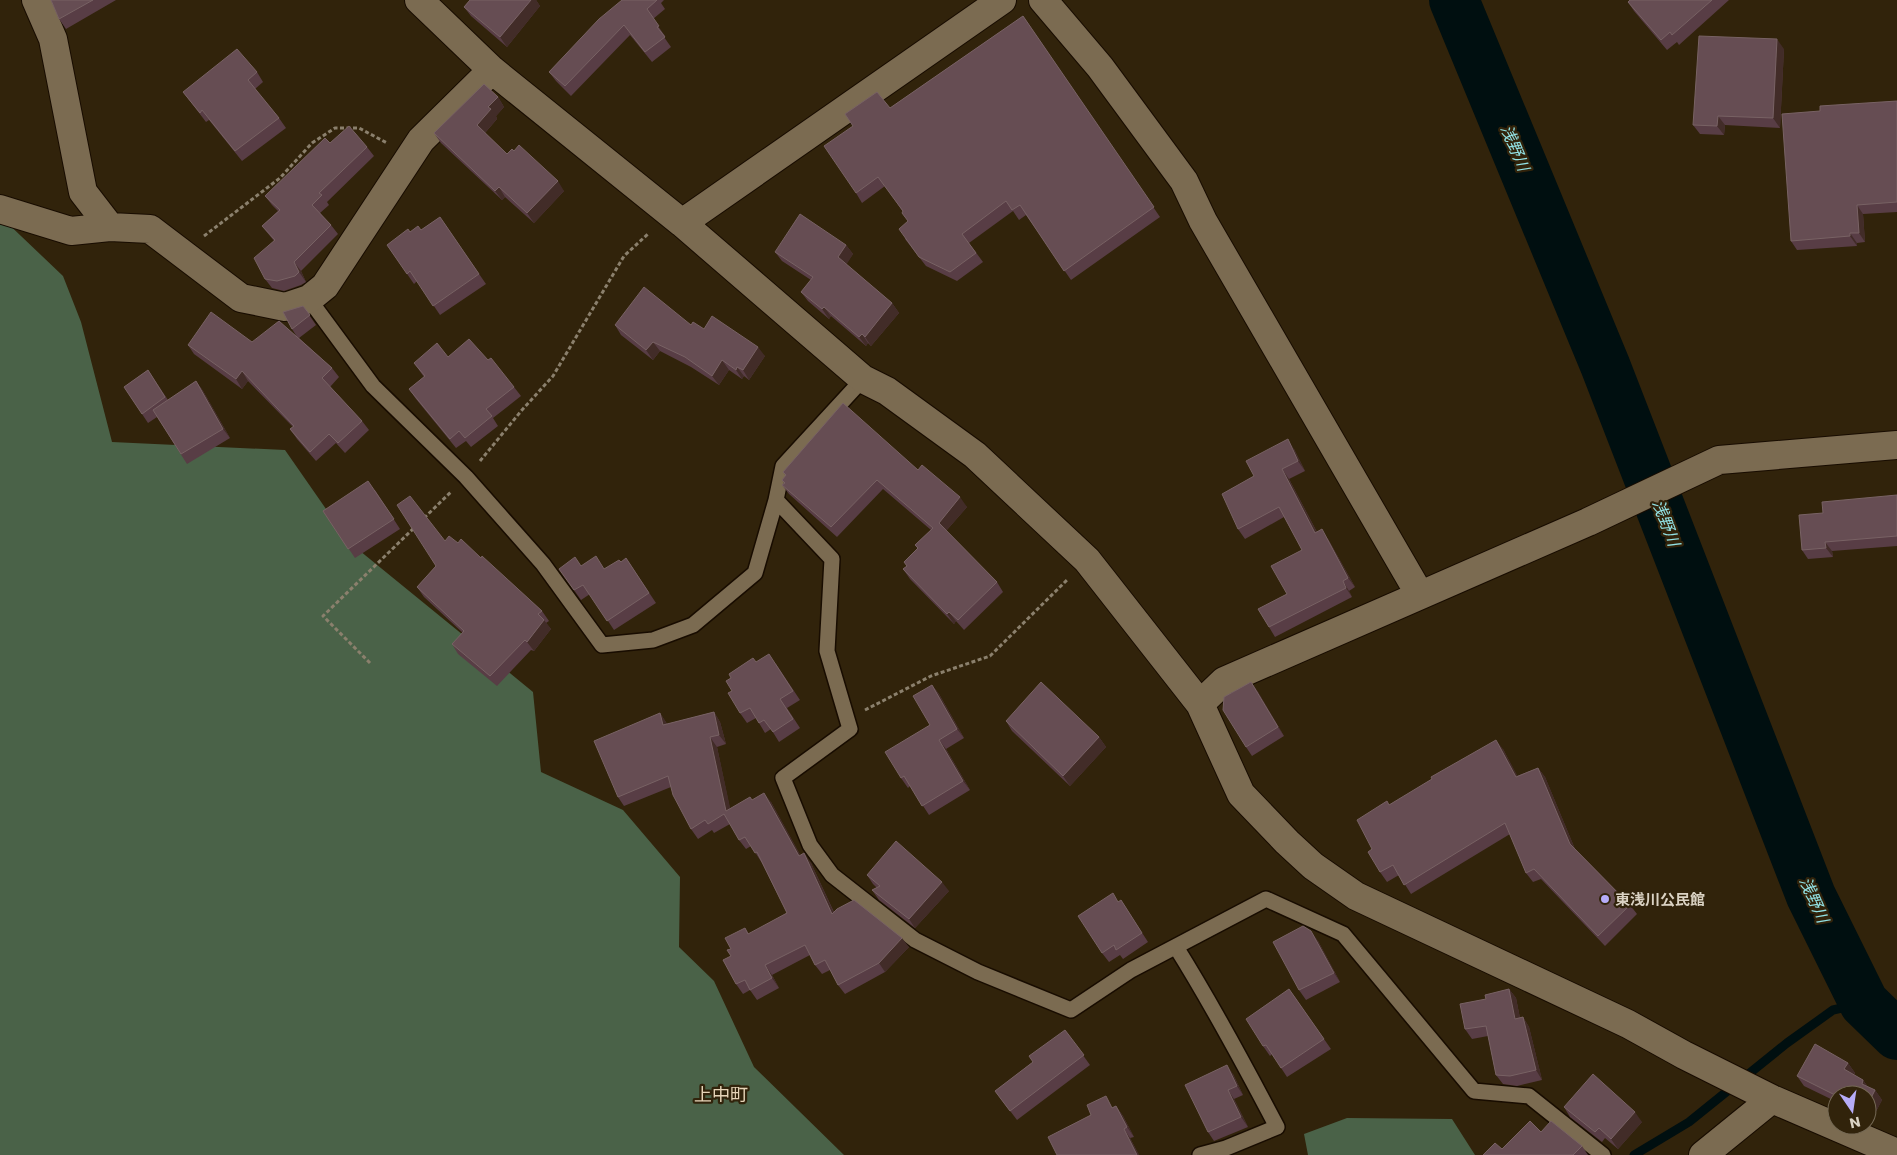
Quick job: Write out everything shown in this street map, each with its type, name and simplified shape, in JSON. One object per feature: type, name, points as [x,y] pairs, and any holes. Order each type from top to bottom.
[{"type":"street","points":[[36,0],[53,39],[83,192],[110,227]]},
{"type":"street","points":[[419,0],[492,70],[676,219],[862,379],[888,392],[975,455],[1087,560],[1200,704],[1241,794],[1313,866],[1356,896],[1628,1024],[1684,1055],[1764,1095],[1897,1153]]},
{"type":"street","points":[[676,219],[1002,0]]},
{"type":"street","points":[[1043,0],[1100,67],[1184,181],[1203,221],[1420,595]]},
{"type":"street","points":[[0,209],[71,231],[110,227],[150,229],[241,298],[285,306],[309,299],[325,286],[421,140],[492,70]]},
{"type":"street","points":[[1200,704],[1224,681],[1588,522],[1719,460],[1897,445]]},
{"type":"street","points":[[1703,1155],[1764,1095]]},
{"type":"lane","points":[[309,299],[373,386],[466,477],[543,564],[602,645],[653,640],[694,624],[755,573],[776,500],[783,466],[862,379]]},
{"type":"lane","points":[[776,500],[832,559],[827,651],[850,729],[783,778],[810,845],[832,875],[915,940],[978,972],[1071,1010],[1131,970],[1266,899],[1343,934],[1474,1091],[1530,1096],[1603,1155]]},
{"type":"lane","points":[[1176,947],[1233,1042],[1277,1128],[1226,1148],[1200,1155]]},
{"type":"path","points":[[182,254],[280,178],[312,143],[334,128],[359,128],[411,155]]},
{"type":"path","points":[[423,519],[466,477],[553,376],[624,256],[676,219]]},
{"type":"path","points":[[370,664],[323,616],[416,526]]},
{"type":"path","points":[[847,719],[931,676],[990,656],[1087,560]]},
{"type":"green space","points":[[0,216],[63,276],[81,322],[112,442],[285,450],[349,542],[533,692],[541,772],[623,810],[680,877],[679,947],[714,981],[754,1067],[844,1155],[0,1155]]},
{"type":"green space","points":[[1347,1118],[1452,1119],[1475,1155],[1308,1155],[1304,1134]]},
{"type":"building","points":[[51,0],[93,0],[59,19]]},
{"type":"building","points":[[470,0],[531,0],[500,37],[464,7]]},
{"type":"building","points":[[622,0],[657,0],[647,9],[665,37],[645,52],[624,25],[565,86],[549,72],[599,19]]},
{"type":"building","points":[[1630,0],[1712,0],[1672,35],[1670,32],[1661,40],[1628,2]]},
{"type":"building","points":[[1023,16],[1154,207],[1064,271],[1020,205],[1012,210],[1006,201],[962,234],[976,253],[950,272],[919,257],[899,229],[908,221],[902,213],[903,211],[878,177],[856,193],[824,146],[853,126],[845,114],[877,92],[890,108]]},
{"type":"building","points":[[1699,36],[1777,39],[1773,118],[1718,116],[1717,126],[1693,125]]},
{"type":"building","points":[[237,49],[257,72],[248,80],[279,118],[235,151],[202,110],[200,113],[183,92]]},
{"type":"building","points":[[484,84],[498,97],[488,107],[491,109],[477,125],[507,154],[512,149],[514,151],[519,145],[558,181],[527,213],[499,187],[495,191],[434,133]]},
{"type":"building","points":[[1897,101],[1897,202],[1857,205],[1859,233],[1850,233],[1850,236],[1791,241],[1782,114],[1820,111],[1820,106]]},
{"type":"building","points":[[349,126],[367,147],[319,193],[322,195],[312,205],[331,225],[294,262],[299,272],[295,276],[277,281],[265,279],[254,258],[275,240],[262,226],[280,210],[265,196],[325,138],[330,143]]},
{"type":"building","points":[[800,214],[846,245],[838,257],[892,303],[865,337],[862,334],[859,337],[824,307],[822,309],[801,292],[813,277],[775,252]]},
{"type":"building","points":[[440,217],[479,274],[433,306],[410,271],[407,274],[387,245],[408,229],[410,232],[418,226],[421,230]]},
{"type":"building","points":[[644,287],[691,325],[693,322],[704,329],[712,316],[758,347],[743,370],[737,367],[736,370],[722,360],[712,376],[685,357],[653,342],[646,350],[615,325]]},
{"type":"building","points":[[303,306],[310,315],[292,329],[283,312]]},
{"type":"building","points":[[211,312],[252,342],[279,321],[332,368],[322,378],[362,421],[338,443],[329,434],[310,452],[290,429],[294,426],[242,371],[236,379],[188,345]]},
{"type":"building","points":[[469,339],[488,360],[491,358],[514,387],[486,409],[492,416],[465,438],[459,431],[450,439],[409,389],[425,376],[414,363],[437,343],[448,357]]},
{"type":"building","points":[[148,370],[165,397],[142,414],[124,387]]},
{"type":"building","points":[[196,381],[223,429],[181,454],[153,410]]},
{"type":"building","points":[[843,403],[918,470],[922,465],[960,497],[939,523],[997,582],[958,620],[949,612],[947,614],[903,569],[907,566],[904,562],[918,548],[915,545],[933,528],[877,480],[831,527],[782,485],[785,483],[782,480],[786,475],[783,472]]},
{"type":"building","points":[[1288,439],[1298,461],[1282,469],[1315,533],[1322,529],[1348,578],[1343,581],[1346,588],[1269,627],[1258,609],[1287,594],[1271,566],[1302,550],[1279,507],[1238,529],[1222,494],[1254,476],[1246,461]]},
{"type":"building","points":[[368,481],[394,519],[348,549],[323,511]]},
{"type":"building","points":[[1897,495],[1897,536],[1825,542],[1826,548],[1802,550],[1799,515],[1823,513],[1822,502]]},
{"type":"building","points":[[410,496],[445,541],[449,536],[458,543],[461,539],[542,611],[538,614],[544,620],[527,642],[525,640],[490,676],[452,644],[464,631],[417,587],[436,566],[397,505]]},
{"type":"building","points":[[596,556],[604,569],[626,558],[649,593],[607,621],[583,585],[574,590],[559,569],[575,557],[581,566]]},
{"type":"building","points":[[769,654],[793,691],[780,699],[793,719],[773,732],[764,720],[759,723],[750,708],[740,713],[728,693],[732,691],[726,681],[731,678],[729,674],[753,658],[756,662]]},
{"type":"building","points":[[1041,682],[1099,737],[1063,776],[1006,721]]},
{"type":"building","points":[[1251,682],[1278,727],[1246,747],[1223,710],[1224,697]]},
{"type":"building","points":[[932,685],[957,729],[939,740],[963,781],[922,806],[904,776],[901,778],[885,752],[930,725],[913,696]]},
{"type":"building","points":[[714,712],[719,735],[710,737],[726,811],[750,797],[752,800],[764,793],[799,856],[804,853],[832,914],[837,909],[854,900],[902,938],[879,963],[838,985],[825,960],[815,965],[805,945],[765,965],[772,978],[750,990],[745,980],[736,984],[723,960],[731,956],[727,950],[731,949],[725,938],[745,928],[748,934],[787,913],[757,852],[755,853],[745,837],[739,840],[724,814],[708,824],[705,820],[691,829],[673,795],[668,776],[618,797],[594,741],[660,713],[663,725]]},
{"type":"building","points":[[1496,740],[1516,777],[1538,768],[1570,844],[1630,905],[1598,936],[1534,869],[1526,873],[1505,823],[1404,885],[1393,865],[1380,872],[1368,852],[1372,849],[1357,820],[1387,801],[1389,805],[1432,779],[1431,777]]},
{"type":"building","points":[[896,841],[942,882],[909,919],[872,890],[880,886],[867,875]]},
{"type":"building","points":[[1113,893],[1118,902],[1121,900],[1142,933],[1116,950],[1114,945],[1102,953],[1078,916]]},
{"type":"building","points":[[1303,926],[1311,931],[1334,973],[1299,990],[1273,942]]},
{"type":"building","points":[[1289,989],[1324,1039],[1281,1068],[1266,1045],[1263,1046],[1246,1019]]},
{"type":"building","points":[[1509,989],[1515,1019],[1523,1017],[1536,1070],[1510,1076],[1496,1075],[1486,1026],[1465,1029],[1460,1004],[1486,999],[1485,995]]},
{"type":"building","points":[[1065,1030],[1084,1055],[1010,1111],[995,1091],[1033,1062],[1029,1056]]},
{"type":"building","points":[[1815,1044],[1848,1063],[1844,1069],[1863,1080],[1862,1084],[1864,1085],[1827,1085],[1827,1091],[1797,1076]]},
{"type":"building","points":[[1227,1065],[1237,1086],[1228,1090],[1241,1117],[1208,1132],[1185,1085]]},
{"type":"building","points":[[1593,1074],[1635,1112],[1611,1139],[1599,1128],[1595,1132],[1564,1107]]},
{"type":"building","points":[[1106,1096],[1112,1108],[1116,1106],[1127,1127],[1124,1129],[1137,1155],[1057,1155],[1048,1137],[1091,1115],[1087,1105]]},
{"type":"building","points":[[1530,1121],[1541,1132],[1551,1121],[1582,1146],[1573,1155],[1483,1155],[1495,1143],[1502,1149]]},
{"type":"waterway","name":"浅野川","points":[[1454,0],[1605,365],[1811,896],[1864,1003],[1897,1035]]},
{"type":"waterway","points":[[1634,1155],[1689,1122],[1787,1043],[1833,1010],[1864,1003]]},
{"type":"place","name":"東浅川公民館","points":[[1605,899]]},
{"type":"district","name":"上中町","points":[[721,1094]]}]
